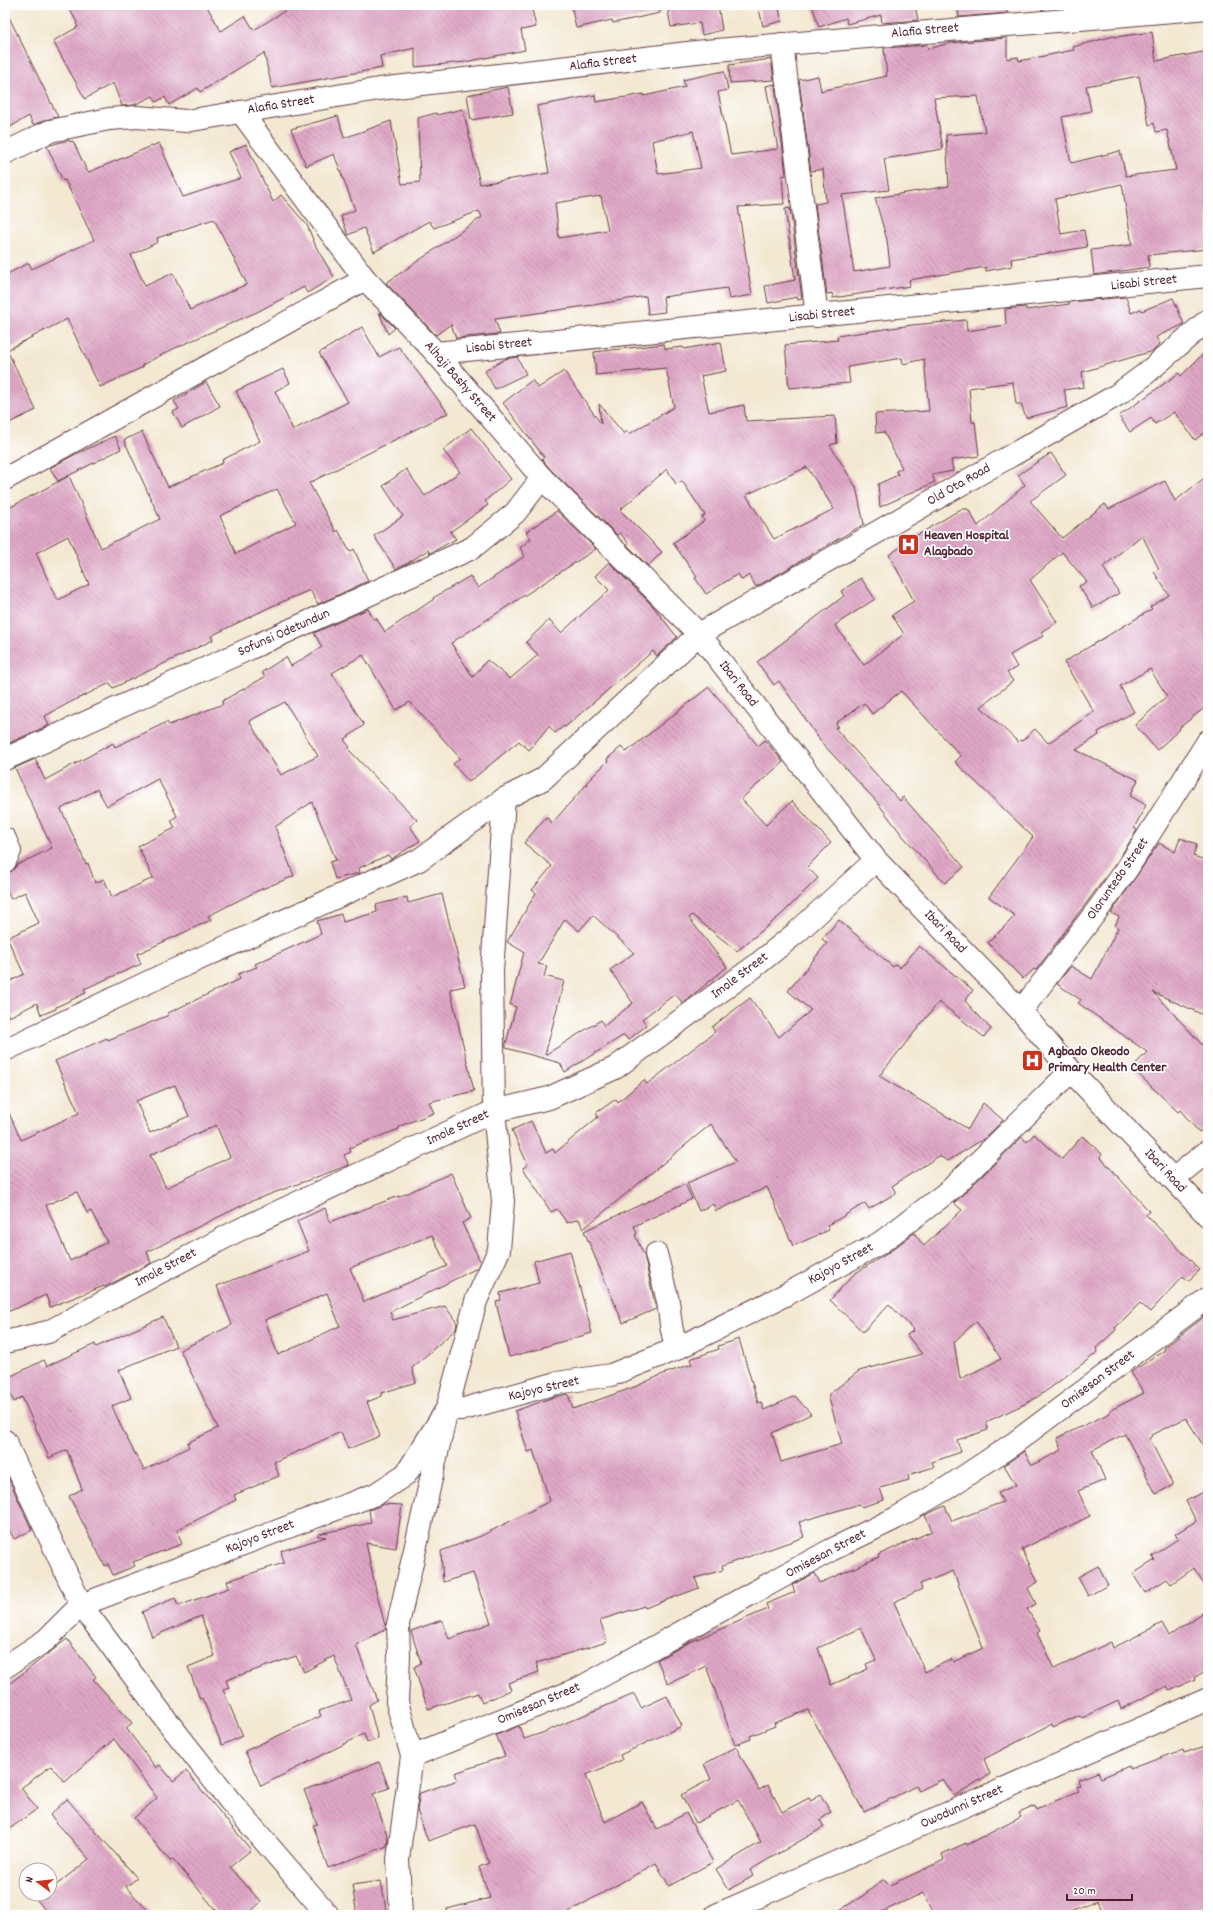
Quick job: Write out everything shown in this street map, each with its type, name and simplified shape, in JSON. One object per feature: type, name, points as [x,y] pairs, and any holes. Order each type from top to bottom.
[{"type":"street","name":"Alafia Street","points":[[5,153],[50,131],[109,119],[137,117],[186,121],[386,88],[705,51],[1108,10],[1208,8]]},
{"type":"street","points":[[782,44],[817,316]]},
{"type":"street","name":"Alhaji Bashy Street","points":[[241,112],[365,279],[436,353],[542,478],[699,634]]},
{"type":"street","name":"Lisabi Street","points":[[436,353],[1208,276]]},
{"type":"street","points":[[5,479],[365,279]]},
{"type":"street","name":"Old Ota Road","points":[[5,1050],[160,976],[419,860],[504,799],[543,779],[699,634],[1117,395],[1143,376],[1208,320]]},
{"type":"street","name":"Sofunsi Odetundun","points":[[5,759],[472,548],[515,513],[542,478]]},
{"type":"street","name":"Ibari Road","points":[[699,634],[876,860],[1021,1011],[1071,1071],[1208,1216]]},
{"type":"street","name":"Oloruntedo Street","points":[[1021,1011],[1127,869],[1208,741]]},
{"type":"street","points":[[401,1915],[398,1859],[412,1756],[397,1702],[399,1656],[398,1624],[447,1409],[476,1302],[499,1250],[503,1201],[494,1111],[492,971],[504,799]]},
{"type":"street","points":[[5,839],[10,851],[5,861]]},
{"type":"street","name":"Imole Street","points":[[5,1342],[48,1332],[235,1232],[494,1111],[549,1098],[615,1068],[754,967],[796,933],[876,860]]},
{"type":"street","name":"Kajoyo Street","points":[[5,1667],[46,1640],[81,1605],[376,1494],[406,1474],[447,1409],[464,1409],[557,1383],[611,1375],[676,1350],[789,1293],[880,1243],[950,1190],[1071,1071]]},
{"type":"street","points":[[1173,1179],[1208,1152]]},
{"type":"street","points":[[656,1254],[668,1301],[676,1350]]},
{"type":"street","name":"Omisesan Street","points":[[412,1756],[578,1689],[831,1550],[896,1518],[944,1490],[1013,1444],[1208,1298]]},
{"type":"street","points":[[5,1441],[81,1605],[225,1795],[328,1915]]},
{"type":"street","name":"Owodunni Street","points":[[716,1915],[1208,1699]]},
{"type":"building","points":[[67,5],[206,5],[221,31],[245,16],[254,30],[294,5],[531,5],[536,27],[521,30],[525,50],[465,62],[415,67],[415,48],[380,56],[382,68],[272,88],[264,53],[200,92],[198,88],[169,105],[165,97],[156,102],[153,96],[134,105],[122,106],[113,83],[85,99],[53,41],[78,27],[77,22]]},
{"type":"building","points":[[571,5],[660,5],[660,13],[613,23],[612,20],[576,28]]},
{"type":"building","points":[[667,5],[718,5],[722,30],[702,35],[700,23],[671,27]]},
{"type":"building","points":[[758,5],[778,5],[782,21],[763,26]]},
{"type":"building","points":[[812,5],[915,5],[918,20],[882,23],[881,15],[847,24],[846,18],[819,27]]},
{"type":"building","points":[[957,5],[1007,5],[1007,13],[959,17]]},
{"type":"building","points":[[5,9],[58,117],[33,125],[29,116],[5,130]]},
{"type":"building","points":[[1152,32],[1156,61],[1208,51],[1208,249],[1148,255],[1149,267],[1094,275],[1091,250],[1132,245],[1122,184],[1055,199],[1061,234],[1084,230],[1087,247],[1011,259],[1012,266],[986,271],[986,267],[909,280],[910,286],[833,298],[832,293],[827,294],[815,204],[826,202],[823,169],[811,171],[799,80],[818,76],[821,91],[887,76],[884,48],[927,45],[928,49],[950,43],[1007,38],[1007,59],[1018,57],[1019,61],[1074,50],[1073,47],[1114,36]],"holes":[[[1139,76],[1149,125],[1154,123],[1156,132],[1167,130],[1176,170],[1126,176],[1120,151],[1071,163],[1062,117],[1091,111],[1086,86]],[[978,96],[985,132],[946,135],[949,186],[875,198],[887,240],[890,266],[854,272],[842,195],[889,190],[884,159],[943,149],[934,98]]]},
{"type":"building","points":[[771,59],[774,80],[730,83],[729,65]]},
{"type":"building","points":[[724,71],[728,90],[718,92],[731,155],[778,149],[766,86],[775,84],[786,175],[782,176],[784,204],[738,207],[752,295],[729,299],[727,288],[663,297],[665,312],[648,314],[646,296],[495,319],[500,334],[456,338],[451,324],[436,335],[386,283],[482,217],[479,211],[434,228],[429,221],[374,252],[364,228],[348,235],[341,216],[355,210],[334,154],[306,166],[291,129],[338,116],[344,138],[391,121],[402,184],[420,182],[418,118],[436,113],[437,115],[463,109],[480,184],[549,173],[537,106],[595,95],[596,102],[644,94],[644,96],[685,87],[683,80]],"holes":[[[693,131],[701,168],[658,174],[652,141]],[[601,196],[608,230],[559,238],[555,203]]]},
{"type":"building","points":[[508,87],[513,113],[471,120],[467,95]]},
{"type":"building","points":[[69,140],[70,142],[73,141],[87,171],[89,172],[159,143],[183,197],[241,178],[229,152],[246,144],[273,202],[281,195],[307,225],[316,247],[334,277],[307,293],[304,287],[257,312],[175,348],[142,365],[143,367],[100,387],[67,319],[7,350],[36,410],[5,425],[5,275],[29,263],[32,269],[94,240],[65,180],[63,181],[47,146]],"holes":[[[214,219],[247,284],[190,310],[173,273],[145,286],[131,255],[158,242],[157,238]]]},
{"type":"building","points":[[790,208],[802,299],[798,300],[797,297],[768,303],[765,286],[795,280],[785,209]]},
{"type":"building","points":[[1126,297],[1131,313],[1141,309],[1142,311],[1173,298],[1184,324],[1156,337],[1160,344],[1153,351],[1082,372],[1084,387],[1064,390],[1068,407],[1026,418],[1021,404],[1016,404],[1013,382],[969,388],[972,422],[975,422],[979,456],[951,460],[953,471],[932,475],[935,482],[880,507],[878,484],[898,475],[896,471],[902,468],[884,432],[876,433],[875,414],[929,411],[924,359],[903,364],[902,358],[848,367],[850,383],[789,388],[785,345],[838,340],[837,336],[912,325],[966,320],[967,331],[1006,325],[1005,309],[1026,307],[1026,310],[1069,304],[1069,302]]},
{"type":"building","points":[[379,312],[395,328],[388,334]]},
{"type":"building","points":[[362,327],[379,357],[399,347],[448,413],[309,483],[336,532],[338,530],[350,552],[354,549],[368,581],[318,604],[310,590],[270,607],[211,636],[213,640],[113,688],[110,683],[69,703],[45,716],[49,725],[5,745],[5,510],[69,476],[101,548],[160,519],[124,440],[142,432],[168,487],[223,463],[222,460],[260,441],[236,391],[283,369],[290,383],[275,391],[293,430],[348,402],[319,353]],"holes":[[[277,489],[296,523],[236,554],[220,516]],[[68,536],[89,584],[58,600],[36,553]]]},
{"type":"building","points":[[721,342],[726,371],[701,376],[709,412],[744,405],[746,421],[835,416],[837,443],[830,445],[856,487],[864,524],[756,587],[749,575],[742,580],[738,574],[706,594],[695,578],[697,577],[673,543],[704,521],[702,517],[705,515],[682,481],[676,484],[667,469],[620,510],[662,552],[648,566],[627,545],[629,544],[620,533],[617,535],[551,470],[542,459],[544,457],[503,403],[532,380],[538,388],[564,371],[601,424],[599,404],[624,434],[627,431],[629,434],[674,407],[666,368],[596,375],[594,352],[664,344],[665,349],[683,347],[684,349]],"holes":[[[807,467],[834,509],[774,539],[746,495]]]},
{"type":"building","points":[[1208,349],[1208,430],[1195,440],[1174,412],[1155,424],[1151,418],[1130,432],[1119,416],[1179,373],[1181,376]]},
{"type":"building","points":[[517,357],[526,374],[495,389],[485,371],[505,359]]},
{"type":"building","points":[[206,382],[220,406],[182,428],[173,412],[179,409],[174,401]]},
{"type":"building","points":[[471,428],[511,479],[485,501],[488,505],[450,532],[456,539],[430,553],[428,550],[396,569],[374,536],[403,516],[383,486],[406,469],[425,496],[460,472],[443,450]]},
{"type":"building","points":[[115,436],[121,449],[58,481],[50,468]]},
{"type":"building","points":[[1051,453],[1066,475],[1030,501],[1062,538],[1105,504],[1109,509],[1165,481],[1175,501],[1208,475],[1208,705],[1179,728],[1180,729],[1157,750],[1135,725],[1167,696],[1150,669],[1120,686],[1134,712],[1098,732],[1099,735],[1076,750],[1138,780],[1130,796],[1146,805],[1134,828],[1137,830],[1117,862],[1036,970],[1034,969],[1023,979],[988,943],[1015,916],[989,897],[1033,837],[955,762],[961,756],[901,691],[872,714],[864,703],[836,723],[838,727],[835,728],[900,801],[903,797],[964,867],[945,883],[902,835],[877,802],[822,743],[779,681],[774,685],[757,662],[844,596],[841,591],[861,578],[875,599],[835,625],[864,665],[904,634],[892,615],[914,601],[889,555],[902,546],[900,543],[921,533],[961,509],[968,509],[978,526],[1025,485],[1018,475]],"holes":[[[1142,535],[1159,569],[1154,572],[1169,595],[1150,607],[1152,609],[1064,662],[1094,712],[1048,743],[1035,729],[1022,741],[1020,740],[1018,742],[981,707],[1013,681],[1007,673],[1017,667],[1010,655],[1043,636],[1041,632],[1057,622],[1030,580],[1062,552],[1087,582],[1079,586],[1093,608],[1119,593],[1103,567]]]},
{"type":"building","points":[[557,511],[596,549],[451,643],[473,677],[487,660],[510,679],[538,655],[526,642],[549,620],[561,633],[609,590],[595,576],[609,562],[652,605],[677,637],[657,656],[653,651],[565,727],[564,726],[555,733],[549,726],[529,750],[519,741],[469,782],[453,764],[460,758],[410,702],[396,710],[363,655],[332,673],[364,725],[344,740],[350,747],[348,749],[417,820],[410,826],[420,841],[391,859],[388,855],[359,868],[360,873],[335,879],[330,862],[336,860],[312,802],[275,827],[294,876],[257,891],[208,916],[211,920],[137,954],[141,964],[84,989],[86,993],[56,1007],[56,1009],[41,1015],[37,1003],[9,1017],[5,1008],[5,984],[24,974],[7,938],[39,923],[25,892],[11,899],[5,887],[5,873],[12,871],[17,865],[52,848],[15,768],[35,759],[45,780],[113,743],[115,747],[167,722],[169,725],[223,704],[222,701],[265,677],[262,672],[286,657],[291,666],[322,647],[314,633],[368,609],[374,620],[376,618],[385,632],[434,599],[433,598],[470,576],[478,588],[525,556],[520,548],[531,539],[526,532]],"holes":[[[285,702],[318,756],[281,775],[249,721]],[[158,779],[177,816],[171,820],[175,828],[138,846],[153,878],[112,897],[104,879],[95,883],[88,863],[86,864],[61,809],[97,789],[107,806]]]},
{"type":"building","points":[[709,687],[758,746],[765,740],[783,762],[741,799],[766,825],[792,801],[831,843],[807,867],[818,878],[782,914],[737,951],[692,915],[689,918],[727,967],[683,1003],[675,994],[642,1019],[647,1025],[628,1040],[624,1035],[565,1072],[560,1063],[506,1048],[516,1007],[510,1005],[524,952],[507,942],[536,893],[532,890],[552,866],[524,843],[546,817],[552,823],[587,784],[586,783],[608,761],[607,759],[621,747],[626,752]],"holes":[[[593,915],[634,953],[610,970],[633,1003],[604,1026],[601,1020],[545,1055],[564,981],[544,976],[547,966],[538,964],[565,919],[579,931]]]},
{"type":"building","points":[[1180,838],[1197,844],[1193,856],[1208,861],[1208,1017],[1153,992],[1208,1051],[1208,1124],[1199,1132],[1180,1110],[1178,1112],[1132,1068],[1147,1052],[1078,1003],[1081,1000],[1057,984],[1071,966],[1092,979],[1118,928],[1115,926],[1119,917],[1111,913],[1159,843],[1175,852]]},
{"type":"building","points":[[442,894],[465,986],[450,989],[474,1091],[429,1102],[434,1113],[400,1126],[399,1129],[349,1148],[351,1152],[344,1155],[349,1165],[249,1202],[147,1252],[151,1263],[105,1287],[104,1286],[50,1307],[46,1295],[5,1313],[5,1104],[21,1140],[79,1113],[55,1061],[107,1038],[108,1040],[169,1015],[168,1013],[240,979],[238,974],[257,967],[255,964],[321,934],[317,921],[341,914],[343,922],[377,912],[376,905],[407,897],[408,903]],"holes":[[[175,1085],[189,1116],[150,1133],[136,1101]],[[216,1125],[230,1157],[166,1188],[150,1155]],[[77,1192],[87,1213],[91,1211],[107,1242],[70,1261],[46,1205]]]},
{"type":"building","points":[[839,920],[893,967],[896,964],[900,968],[919,946],[973,990],[965,1001],[991,1029],[984,1037],[939,1002],[879,1076],[968,1129],[983,1103],[1003,1120],[985,1138],[948,1161],[939,1156],[892,1186],[896,1193],[869,1209],[865,1203],[827,1226],[829,1230],[793,1246],[767,1187],[716,1211],[713,1204],[699,1211],[687,1183],[736,1162],[711,1124],[583,1229],[579,1219],[567,1223],[557,1209],[551,1212],[523,1168],[528,1165],[512,1130],[531,1121],[546,1153],[553,1149],[555,1153],[598,1117],[596,1113],[616,1099],[618,1102],[644,1080],[647,1084],[715,1032],[712,1027],[750,998],[779,1037],[811,1010],[788,991],[827,943],[822,939]]},
{"type":"building","points":[[1034,1134],[1062,1159],[1082,1136],[1102,1154],[1100,1157],[1149,1211],[1146,1215],[1200,1270],[1188,1281],[1183,1276],[1150,1312],[1140,1303],[1115,1328],[1116,1330],[1096,1348],[1098,1352],[1049,1389],[1031,1401],[986,1422],[988,1430],[957,1440],[961,1452],[932,1462],[934,1467],[908,1475],[909,1480],[880,1488],[884,1500],[861,1507],[860,1504],[799,1522],[804,1537],[722,1566],[723,1570],[695,1578],[699,1588],[645,1608],[644,1606],[600,1620],[607,1642],[536,1663],[539,1672],[508,1683],[511,1690],[482,1703],[478,1693],[428,1709],[414,1667],[421,1663],[411,1631],[442,1620],[449,1639],[491,1623],[473,1573],[443,1582],[441,1551],[481,1536],[550,1501],[533,1450],[528,1452],[515,1411],[551,1398],[568,1394],[573,1409],[692,1364],[690,1359],[719,1349],[718,1346],[739,1339],[758,1403],[761,1402],[764,1410],[795,1396],[811,1414],[772,1433],[781,1462],[842,1444],[828,1395],[859,1371],[922,1354],[907,1335],[914,1330],[889,1304],[863,1332],[830,1300],[854,1274],[888,1253],[914,1233],[924,1246],[962,1210],[954,1203],[1022,1137],[1027,1142]],"holes":[[[976,1321],[1001,1359],[960,1379],[954,1342]]]},
{"type":"building","points":[[451,1173],[471,1218],[462,1223],[480,1261],[477,1268],[390,1312],[393,1320],[445,1306],[457,1323],[456,1329],[412,1368],[416,1382],[382,1393],[382,1396],[367,1402],[380,1436],[348,1449],[341,1432],[274,1462],[279,1476],[234,1495],[236,1500],[177,1530],[182,1544],[133,1562],[135,1566],[113,1575],[108,1564],[105,1566],[69,1496],[82,1489],[67,1450],[49,1458],[22,1397],[14,1402],[5,1384],[5,1379],[44,1360],[47,1366],[95,1344],[96,1347],[163,1317],[176,1346],[119,1370],[131,1398],[112,1406],[124,1433],[144,1470],[189,1447],[187,1443],[218,1428],[180,1350],[232,1325],[217,1286],[309,1251],[297,1221],[325,1208],[330,1222],[399,1197]],"holes":[[[432,1235],[447,1266],[364,1302],[350,1268]],[[327,1293],[340,1326],[278,1355],[265,1320]]]},
{"type":"building","points":[[685,1184],[692,1199],[634,1226],[637,1234],[635,1235],[644,1255],[656,1309],[623,1323],[584,1231]]},
{"type":"building","points":[[570,1251],[592,1333],[509,1357],[496,1302],[501,1300],[500,1293],[539,1283],[534,1261]]},
{"type":"building","points":[[1208,1314],[1208,1453],[1186,1418],[1151,1435],[1152,1437],[1149,1438],[1173,1485],[1156,1494],[1125,1434],[1092,1450],[1105,1480],[1078,1491],[1090,1516],[1022,1549],[1038,1582],[1028,1588],[1036,1604],[1027,1609],[1040,1631],[1037,1633],[1054,1669],[1111,1642],[1113,1648],[1162,1623],[1169,1636],[1208,1609],[1208,1669],[1194,1678],[1195,1680],[1169,1691],[1167,1686],[1121,1709],[1118,1701],[1082,1718],[1080,1715],[1053,1727],[1052,1724],[984,1759],[990,1774],[954,1796],[943,1779],[919,1791],[916,1786],[864,1812],[808,1710],[774,1723],[775,1726],[750,1736],[751,1739],[735,1745],[706,1666],[668,1684],[657,1660],[688,1643],[768,1609],[766,1604],[795,1592],[792,1585],[815,1573],[820,1583],[879,1557],[878,1555],[932,1531],[925,1515],[945,1506],[952,1521],[1003,1502],[998,1493],[1016,1485],[1004,1465],[1024,1451],[1032,1465],[1062,1450],[1057,1438],[1110,1413],[1109,1411],[1144,1393],[1131,1372],[1165,1350],[1164,1348]],"holes":[[[953,1571],[983,1648],[953,1662],[952,1659],[925,1672],[894,1602],[922,1589],[920,1584]],[[861,1628],[876,1660],[866,1664],[868,1669],[831,1685],[818,1648]]]},
{"type":"building","points":[[5,1471],[32,1530],[14,1539],[5,1521]]},
{"type":"building","points":[[1208,1489],[1208,1590],[1194,1568],[1171,1584],[1167,1579],[1145,1593],[1133,1574],[1155,1560],[1152,1556],[1178,1539],[1175,1534],[1196,1521],[1186,1501]]},
{"type":"building","points":[[384,1504],[402,1505],[396,1548],[366,1543],[386,1629],[356,1645],[377,1700],[369,1705],[378,1739],[367,1742],[364,1734],[261,1786],[245,1751],[321,1716],[319,1711],[351,1700],[334,1656],[304,1672],[296,1656],[226,1680],[229,1688],[223,1690],[243,1736],[222,1745],[202,1698],[200,1699],[188,1667],[215,1656],[201,1616],[152,1637],[142,1612],[175,1598],[178,1606],[229,1588],[227,1581],[284,1563],[281,1551],[326,1537],[318,1536],[318,1534],[371,1523],[369,1510]]},
{"type":"building","points":[[1098,1566],[1108,1585],[1088,1596],[1078,1577]]},
{"type":"building","points":[[67,1639],[96,1677],[93,1679],[132,1723],[126,1728],[156,1768],[160,1765],[173,1781],[186,1771],[251,1850],[230,1867],[261,1902],[247,1915],[220,1915],[173,1859],[170,1861],[134,1818],[157,1798],[114,1739],[65,1782],[51,1766],[21,1788],[37,1809],[5,1832],[5,1687]]},
{"type":"building","points":[[634,1694],[641,1708],[667,1696],[682,1726],[620,1755],[622,1760],[586,1775],[605,1822],[642,1802],[657,1829],[686,1813],[713,1862],[669,1886],[656,1863],[563,1915],[447,1915],[447,1909],[490,1898],[479,1867],[489,1863],[475,1824],[428,1841],[417,1810],[420,1793],[458,1780],[455,1773],[505,1756],[496,1735],[519,1726],[524,1739],[542,1733]]},
{"type":"building","points":[[1208,1745],[1208,1915],[1105,1915],[1097,1901],[1063,1915],[935,1915],[923,1893],[875,1915],[832,1915],[864,1895],[884,1879],[890,1885],[944,1860],[942,1854],[966,1843],[967,1845],[1021,1817],[1019,1813],[1035,1806],[1036,1809],[1079,1791],[1077,1786],[1080,1785],[1078,1780],[1098,1772],[1101,1778],[1129,1766],[1129,1769],[1183,1750],[1184,1753]]},
{"type":"building","points":[[736,1747],[759,1790],[768,1785],[782,1812],[809,1798],[811,1801],[820,1795],[831,1812],[820,1820],[824,1827],[750,1870],[753,1876],[729,1890],[716,1869],[761,1842],[738,1800],[696,1823],[681,1795],[711,1779],[704,1764]]},
{"type":"building","points":[[379,1762],[389,1788],[373,1794],[388,1838],[387,1846],[328,1868],[313,1825],[317,1824],[304,1790]]},
{"type":"building","points":[[67,1799],[137,1878],[126,1887],[152,1915],[49,1915],[39,1902],[58,1902],[58,1884],[89,1859],[50,1815]]},
{"type":"building","points":[[381,1881],[387,1915],[357,1915],[352,1885]]},
{"type":"place","name":"Heaven Hospital Alagbado","points":[[909,544]]},
{"type":"place","name":"Agbado Okeodo Primary Health Center","points":[[1033,1060]]}]
